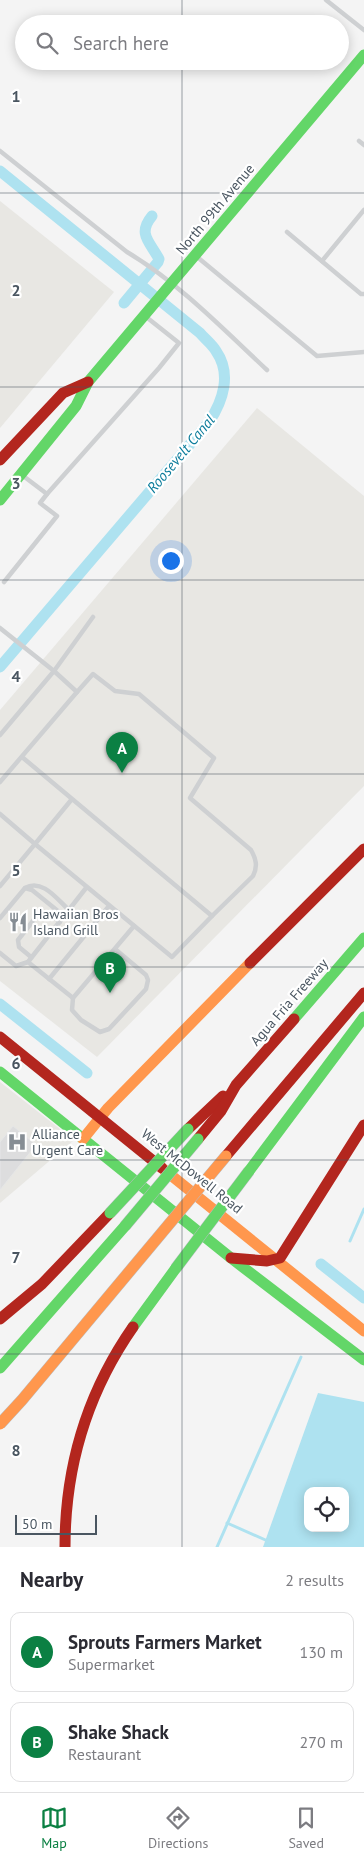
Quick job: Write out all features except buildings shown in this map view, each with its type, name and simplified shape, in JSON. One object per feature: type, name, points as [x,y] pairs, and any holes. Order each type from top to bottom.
[{"type":"main road","name":"North 99th Avenue","points":[[0,500],[76,406],[88,382],[155,305],[364,55]]},
{"type":"main road","name":"North 99th Avenue","points":[[0,460],[63,393],[88,382]]},
{"type":"main road","points":[[84,1139],[108,1108],[364,849]]},
{"type":"main road","name":"Agua Fria Freeway","points":[[236,1086],[364,938]]},
{"type":"main road","points":[[0,1424],[364,993]]},
{"type":"main road","points":[[65,1547],[64,1523],[74,1460],[87,1412],[109,1364],[133,1326],[364,1017]]},
{"type":"main road","name":"West McDowell Road","points":[[0,1037],[364,1331]]},
{"type":"main road","points":[[0,1072],[231,1258],[364,1360]]},
{"type":"main road","points":[[0,1319],[42,1284],[213,1104],[236,1086]]},
{"type":"main road","points":[[0,1368],[125,1226],[198,1139],[221,1111],[236,1086]]},
{"type":"main road","points":[[231,1258],[268,1261],[280,1258],[364,1125]]},
{"type":"lane","points":[[326,0],[345,15]]},
{"type":"lane","points":[[349,18],[364,30]]},
{"type":"lane","points":[[359,141],[364,145]]},
{"type":"lane","points":[[0,151],[127,252],[148,265],[169,288],[213,319],[267,370]]},
{"type":"lane","points":[[322,261],[364,210]]},
{"type":"lane","points":[[287,232],[361,294],[364,294]]},
{"type":"lane","points":[[195,255],[317,356],[364,352]]},
{"type":"lane","points":[[4,582],[57,516],[40,503],[179,343],[145,316]]},
{"type":"lane","points":[[21,474],[47,494]]},
{"type":"lane","points":[[0,735],[54,671],[93,617]]},
{"type":"lane","points":[[0,628],[77,692]]},
{"type":"lane","points":[[0,782],[93,674],[115,692],[140,694],[214,758],[190,798],[251,850],[257,869],[253,876],[172,957],[86,888],[0,814]]},
{"type":"lane","points":[[22,757],[212,916]]},
{"type":"lane","points":[[0,886],[72,799]]},
{"type":"lane","points":[[0,918],[30,884],[39,884],[69,910]]},
{"type":"lane","points":[[25,888],[32,890],[64,916]]},
{"type":"lane","points":[[0,953],[16,966],[28,962],[86,888]]},
{"type":"lane","points":[[49,979],[109,906]]},
{"type":"lane","points":[[31,957],[19,947],[18,940],[36,918],[45,912],[60,922]]},
{"type":"lane","points":[[115,949],[146,975],[148,980],[146,989],[109,1029],[100,1032],[81,1020],[72,1010],[73,998],[134,926]]},
{"type":"lane","points":[[28,962],[73,998]]},
{"type":"shaded area","points":[[0,201],[114,292],[0,428]]},
{"type":"shaded area","points":[[257,408],[364,496],[364,786],[97,1057],[0,981],[0,710]]},
{"type":"shaded area","points":[[0,1082],[74,1140],[0,1203]]},
{"type":"water","points":[[318,1393],[364,1402],[364,1547],[263,1547]]},
{"type":"waterway","name":"Roosevelt Canal","points":[[0,171],[200,333],[216,351],[221,360],[225,378],[222,396],[209,422],[0,667]]},
{"type":"waterway","points":[[124,303],[159,259],[145,233],[152,216]]},
{"type":"waterway","name":"Roosevelt Canal","points":[[0,1004],[87,1073]]},
{"type":"waterway","points":[[350,1241],[364,1209]]},
{"type":"waterway","name":"Roosevelt Canal","points":[[321,1264],[364,1298]]},
{"type":"waterway","points":[[217,1547],[301,1357]]},
{"type":"waterway","points":[[227,1523],[270,1542]]},
{"type":"traffic: fast","points":[[0,500],[76,406],[88,382],[364,55]]},
{"type":"traffic: fast","points":[[294,1019],[364,938]]},
{"type":"traffic: fast","points":[[249,1171],[364,1017]]},
{"type":"traffic: fast","points":[[0,1072],[231,1258],[364,1360]]},
{"type":"traffic: fast","points":[[110,1213],[188,1129]]},
{"type":"traffic: fast","points":[[125,1226],[198,1139]]},
{"type":"traffic: fast","points":[[176,1268],[249,1171]]},
{"type":"traffic: fast","points":[[0,1368],[125,1226]]},
{"type":"traffic: fast","points":[[133,1327],[176,1268]]},
{"type":"traffic: slow","points":[[83,1139],[108,1108],[250,963]]},
{"type":"traffic: slow","points":[[0,1424],[226,1156]]},
{"type":"traffic: slow","points":[[162,1168],[364,1331]]},
{"type":"traffic: jam","points":[[0,460],[63,393],[88,382]]},
{"type":"traffic: jam","points":[[250,963],[364,849]]},
{"type":"traffic: jam","points":[[226,1156],[364,993]]},
{"type":"traffic: jam","points":[[198,1139],[221,1111],[236,1085],[294,1019]]},
{"type":"traffic: jam","points":[[0,1037],[162,1168]]},
{"type":"traffic: jam","points":[[188,1129],[223,1096]]},
{"type":"traffic: jam","points":[[231,1258],[267,1261],[280,1258],[364,1125]]},
{"type":"traffic: jam","points":[[0,1319],[42,1284],[110,1213]]},
{"type":"traffic: jam","points":[[65,1547],[69,1488],[74,1459],[82,1431],[91,1404],[103,1378],[133,1327]]},
{"type":"place","name":"Sprouts Farmers Market","points":[[122,773]]},
{"type":"place","name":"Hawaiian Bros Island Grill","points":[[18,922]]},
{"type":"place","name":"Shake Shack","points":[[110,993]]},
{"type":"place","name":"Alliance Urgent Care","points":[[17,1142]]}]
